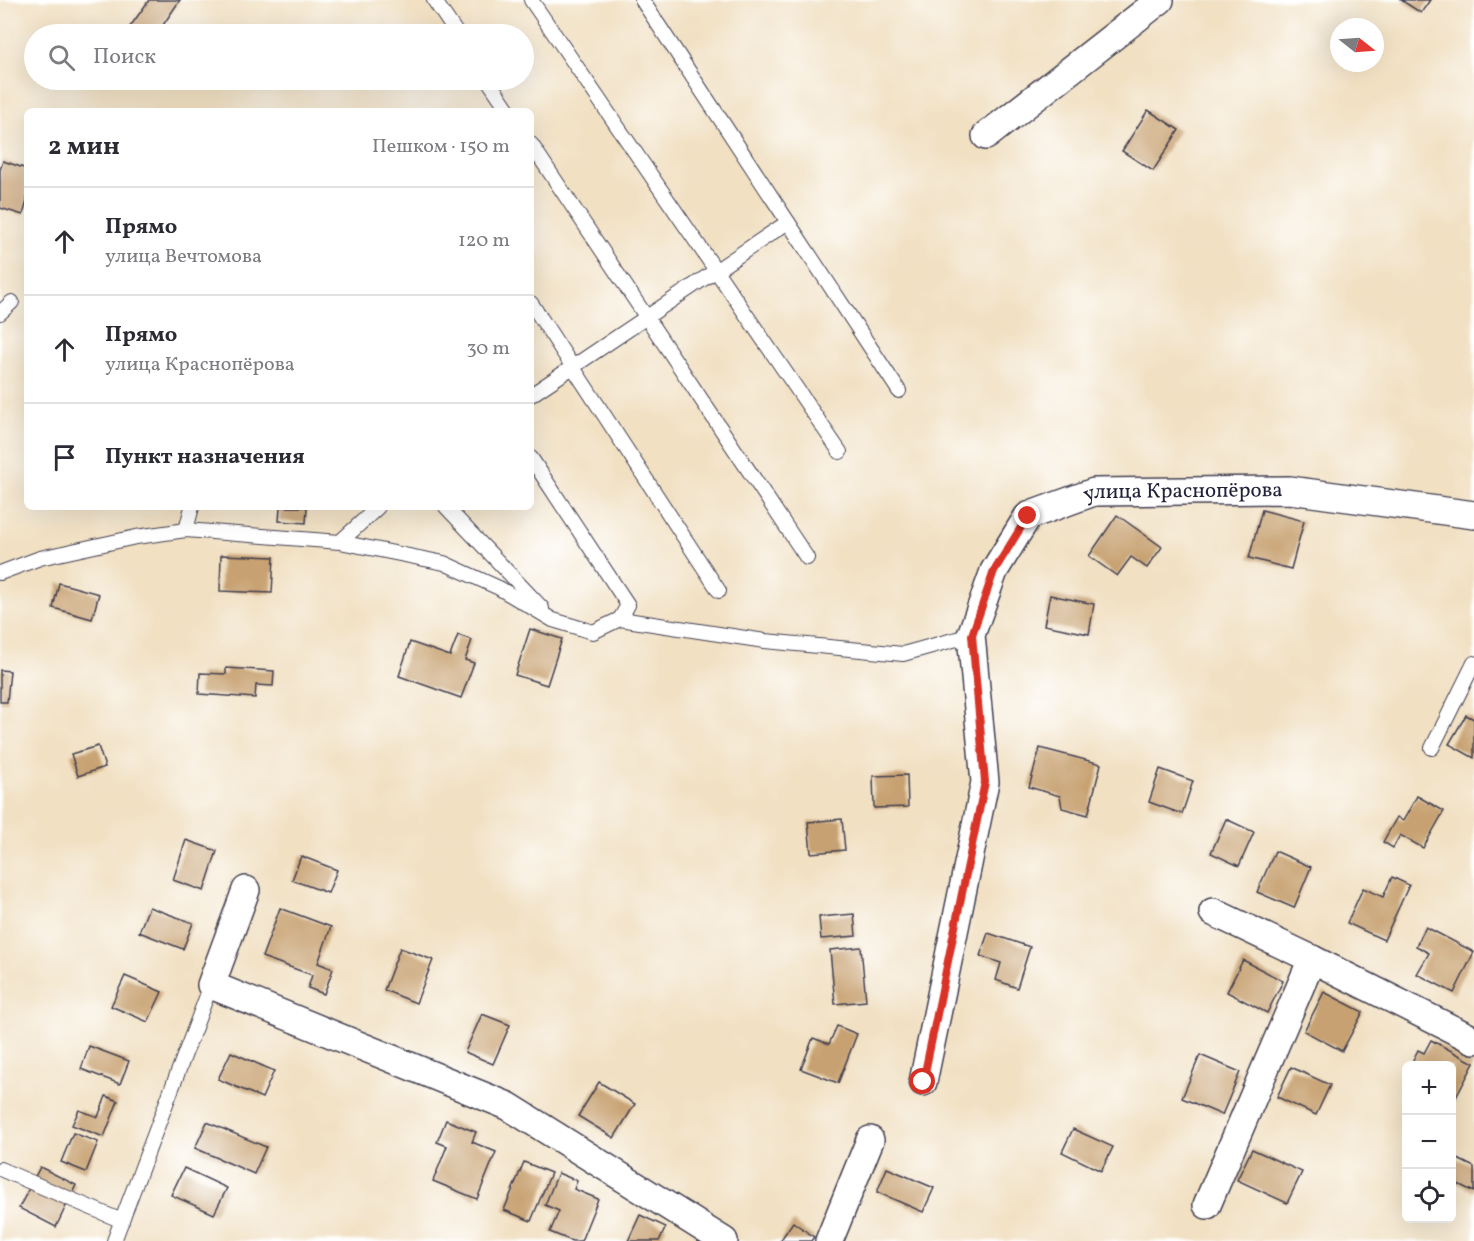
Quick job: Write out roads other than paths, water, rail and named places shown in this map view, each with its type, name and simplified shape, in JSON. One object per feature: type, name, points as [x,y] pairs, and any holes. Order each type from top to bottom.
[{"type":"street","points":[[986,136],[1160,0]]},
{"type":"street","name":"улица Краснопёрова","points":[[972,635],[994,571],[1028,516],[1094,492],[1290,490],[1474,515]]},
{"type":"street","points":[[923,1082],[985,782],[972,635]]},
{"type":"street","points":[[246,890],[211,985],[508,1106],[724,1241]]},
{"type":"street","points":[[1213,912],[1474,1040]]},
{"type":"street","points":[[1207,1206],[1312,959]]},
{"type":"street","points":[[829,1241],[870,1140]]},
{"type":"lane","points":[[434,0],[450,24]]},
{"type":"lane","points":[[531,0],[840,452]]},
{"type":"lane","points":[[642,0],[899,391]]},
{"type":"lane","points":[[495,90],[507,108]]},
{"type":"lane","points":[[534,148],[807,558]]},
{"type":"lane","points":[[534,393],[788,222]]},
{"type":"lane","points":[[0,313],[12,302]]},
{"type":"lane","points":[[534,307],[719,591]]},
{"type":"lane","points":[[534,463],[628,605],[620,619]]},
{"type":"lane","points":[[186,530],[191,510]]},
{"type":"lane","points":[[340,542],[375,510]]},
{"type":"lane","points":[[449,510],[553,620]]},
{"type":"lane","points":[[0,573],[40,558],[136,537],[186,530],[340,542],[444,563],[499,588],[553,620],[593,632],[620,619],[765,641],[903,654],[972,635]]},
{"type":"lane","points":[[1432,748],[1474,663]]},
{"type":"lane","points":[[114,1241],[211,985]]},
{"type":"lane","points":[[0,1169],[122,1221]]}]
